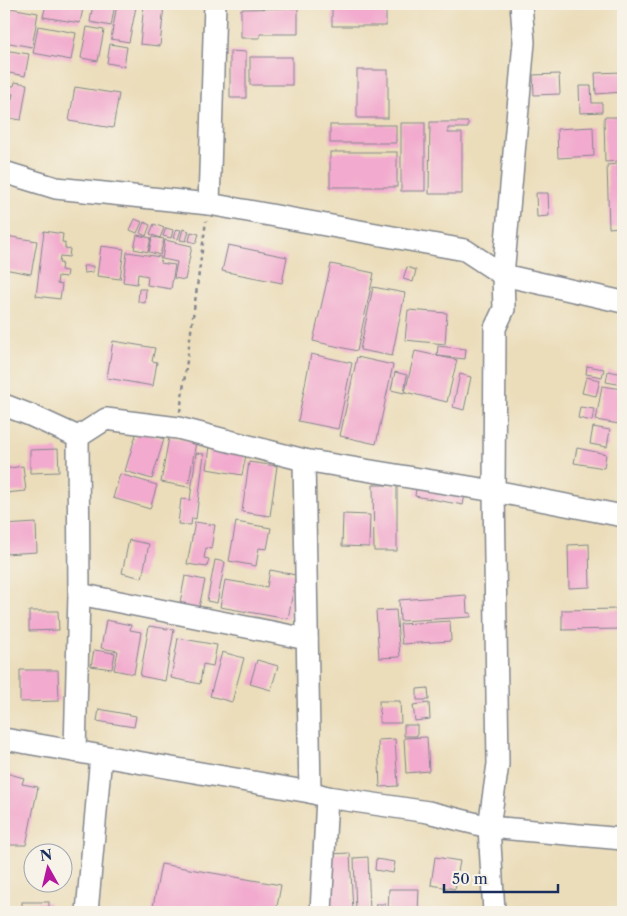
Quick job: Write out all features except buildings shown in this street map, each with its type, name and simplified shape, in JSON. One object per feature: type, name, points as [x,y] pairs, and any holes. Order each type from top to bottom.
[{"type":"street","points":[[209,204],[215,4]]},
{"type":"street","points":[[494,912],[489,828],[498,764],[494,491],[495,328],[504,309],[503,275],[524,42],[521,4]]},
{"type":"street","points":[[4,172],[56,188],[209,204],[465,250],[503,275],[623,302]]},
{"type":"street","points":[[4,406],[30,415],[78,437]]},
{"type":"street","points":[[78,437],[106,419],[178,428],[304,460],[494,491],[623,516]]},
{"type":"street","points":[[76,751],[80,594],[78,437]]},
{"type":"street","points":[[304,460],[307,639],[319,794],[321,912]]},
{"type":"street","points":[[80,594],[307,639]]},
{"type":"street","points":[[4,739],[428,812],[489,828],[623,839]]},
{"type":"street","points":[[87,912],[101,756]]},
{"type":"path","points":[[178,428],[209,204]]}]
